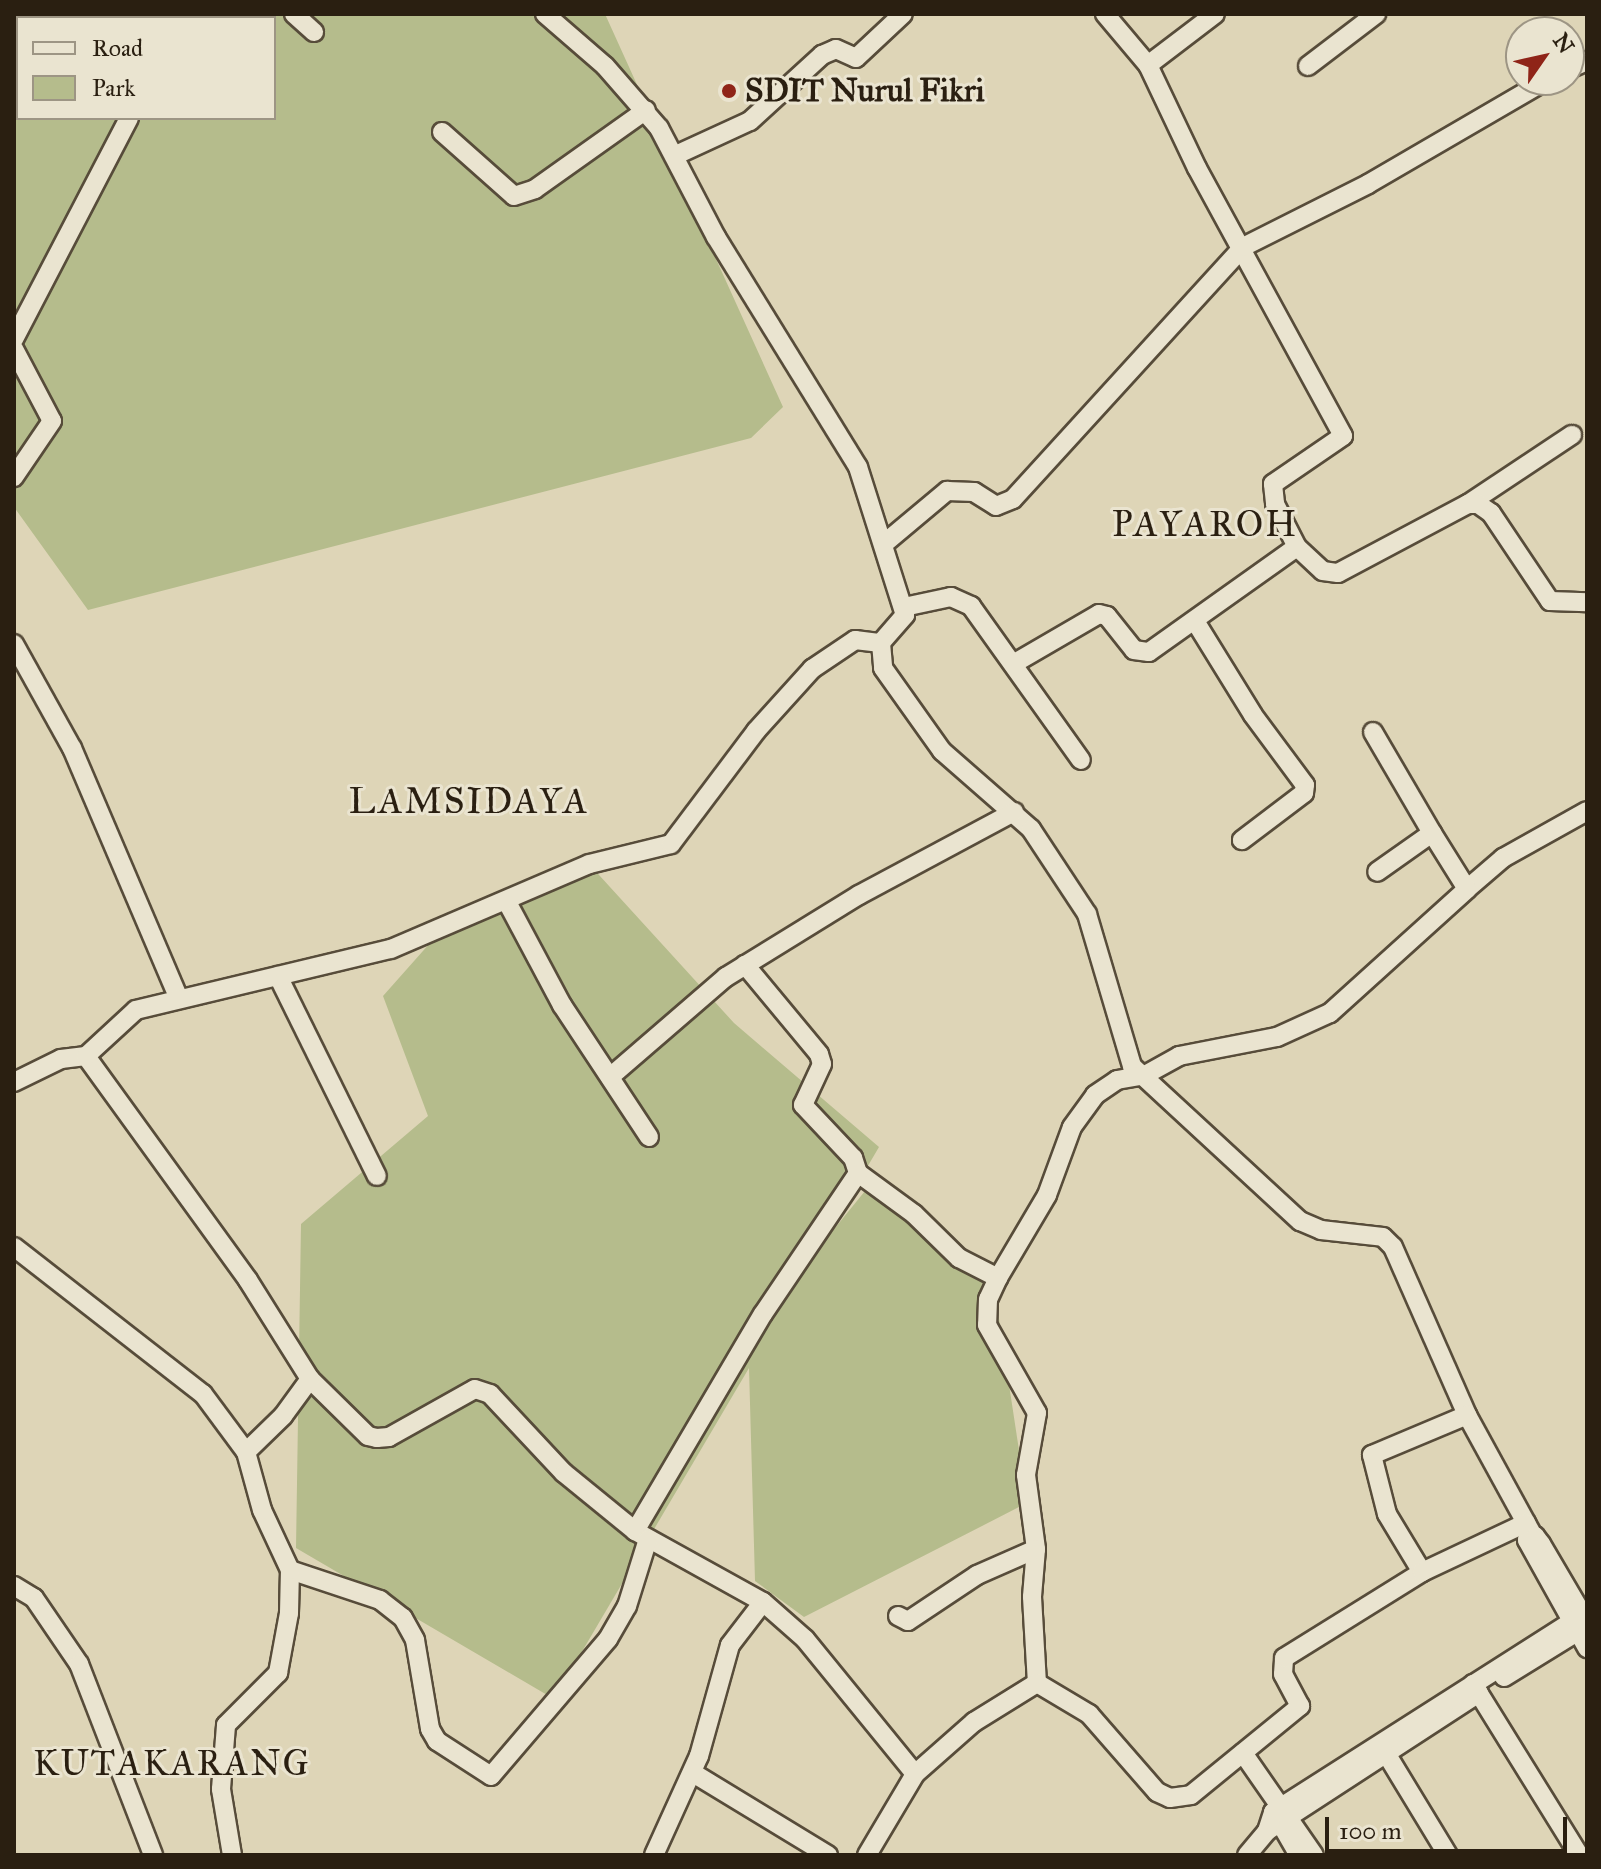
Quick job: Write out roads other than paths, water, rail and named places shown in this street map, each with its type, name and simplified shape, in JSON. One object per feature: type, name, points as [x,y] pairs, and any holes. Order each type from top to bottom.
[{"type":"street","points":[[294,14],[314,32]]},
{"type":"street","points":[[545,14],[646,110],[676,155],[716,237],[858,467],[886,542],[905,615]]},
{"type":"street","points":[[676,155],[750,121],[822,55],[836,49],[856,58],[903,14]]},
{"type":"street","points":[[1105,14],[1148,65],[1197,168],[1243,247],[1343,436],[1273,484],[1275,504],[1297,547],[1323,571],[1338,573],[1468,504],[1572,435]]},
{"type":"street","points":[[1148,65],[1215,14]]},
{"type":"street","points":[[1308,66],[1376,14]]},
{"type":"street","points":[[886,542],[947,491],[974,492],[996,506],[1013,499],[1243,247],[1368,184],[1519,96]]},
{"type":"street","points":[[442,132],[514,196],[535,189],[646,110]]},
{"type":"street","points":[[14,339],[128,120]]},
{"type":"street","points":[[14,349],[52,421],[14,477]]},
{"type":"street","points":[[1468,504],[1481,505],[1491,513],[1550,601],[1587,602]]},
{"type":"street","points":[[1013,664],[1099,614],[1107,616],[1140,653],[1195,621],[1297,547]]},
{"type":"street","points":[[881,643],[905,615],[904,607],[951,597],[963,600],[1081,760]]},
{"type":"street","points":[[1195,621],[1253,715],[1305,785],[1304,793],[1242,840]]},
{"type":"street","points":[[14,1082],[61,1059],[86,1056],[136,1010],[178,996],[391,949],[507,902],[589,864],[671,844],[756,731],[812,669],[855,640],[881,643]]},
{"type":"street","points":[[881,643],[887,678],[914,716],[942,751],[1031,829],[1087,914],[1129,1061],[1300,1221],[1321,1230],[1383,1237],[1393,1247],[1467,1415],[1583,1625],[1476,1687],[1279,1819],[1247,1855]]},
{"type":"street","points":[[14,644],[72,748],[178,996]]},
{"type":"street","points":[[1373,732],[1467,889]]},
{"type":"street","points":[[1037,1683],[1032,1597],[1036,1549],[1026,1475],[1037,1413],[987,1325],[988,1299],[1047,1195],[1072,1127],[1095,1095],[1117,1080],[1145,1075],[1179,1056],[1277,1037],[1330,1013],[1503,858],[1587,811]]},
{"type":"street","points":[[610,1077],[667,1023],[745,965],[859,895],[1014,812]]},
{"type":"street","points":[[1377,872],[1432,833]]},
{"type":"street","points":[[507,902],[562,1005],[649,1137]]},
{"type":"street","points":[[745,965],[819,1054],[822,1064],[803,1105],[853,1158],[858,1173],[914,1214],[959,1258],[998,1278]]},
{"type":"street","points":[[278,976],[377,1176]]},
{"type":"street","points":[[86,1056],[248,1280],[310,1379],[368,1436],[389,1437],[475,1389],[483,1390],[564,1473],[641,1535],[763,1602],[805,1639],[915,1774]]},
{"type":"street","points":[[290,1570],[380,1600],[403,1618],[415,1640],[430,1729],[437,1741],[491,1776],[608,1639],[627,1606],[641,1535],[763,1314],[858,1173]]},
{"type":"street","points":[[14,1247],[203,1394],[246,1452],[262,1510],[290,1570],[289,1613],[278,1673],[226,1725],[221,1750],[225,1831],[232,1855]]},
{"type":"street","points":[[246,1452],[283,1416],[310,1379]]},
{"type":"street","points":[[1422,1572],[1387,1514],[1372,1455],[1467,1415]]},
{"type":"street","points":[[1037,1683],[1089,1714],[1144,1780],[1170,1798],[1191,1795],[1300,1706],[1280,1664],[1284,1658],[1422,1572],[1526,1523]]},
{"type":"street","points":[[898,1616],[908,1621],[977,1575],[1036,1549]]},
{"type":"street","points":[[14,1586],[34,1598],[79,1664],[153,1855]]},
{"type":"street","points":[[654,1855],[693,1773],[730,1645],[763,1602]]},
{"type":"street","points":[[867,1855],[915,1774],[974,1722],[1037,1683]]},
{"type":"street","points":[[1476,1687],[1579,1855]]},
{"type":"street","points":[[1383,1748],[1448,1855]]},
{"type":"street","points":[[1243,1753],[1266,1787],[1299,1855]]},
{"type":"street","points":[[693,1773],[828,1855]]},
{"type":"street","points":[[1279,1819],[1314,1855]]},
{"type":"place","name":"SDIT Nurul Fikri","points":[[729,91]]},
{"type":"district","name":"PAYAROH","points":[[1205,525]]},
{"type":"district","name":"LAMSIDAYA","points":[[469,802]]},
{"type":"district","name":"KUTAKARANG","points":[[172,1764]]}]
